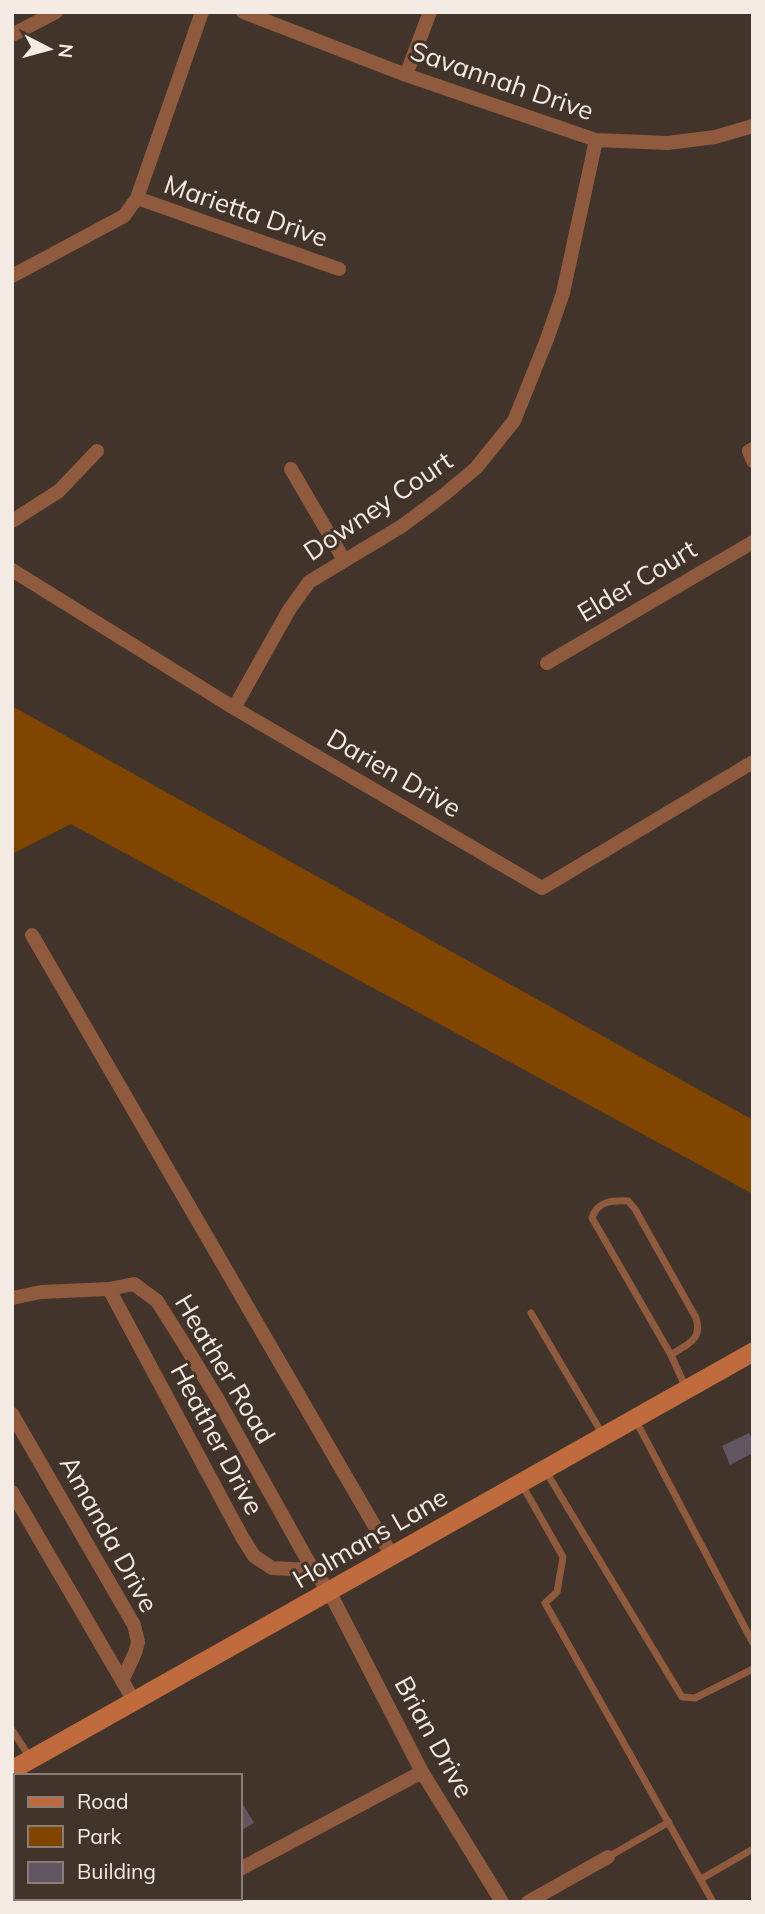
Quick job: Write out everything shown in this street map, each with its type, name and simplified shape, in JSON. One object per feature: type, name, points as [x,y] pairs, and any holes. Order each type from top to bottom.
[{"type":"main road","name":"Holmans Lane","points":[[12,1770],[753,1352]]},
{"type":"street","points":[[12,35],[56,12]]},
{"type":"street","points":[[12,276],[124,216],[137,198],[201,12]]},
{"type":"street","name":"Savannah Drive","points":[[243,12],[406,75],[596,140],[668,143],[715,136],[753,126]]},
{"type":"street","points":[[406,75],[430,12]]},
{"type":"street","name":"Downey Court","points":[[234,708],[285,616],[309,582],[402,526],[476,468],[514,421],[563,293],[596,140]]},
{"type":"street","name":"Marietta Drive","points":[[137,198],[339,270]]},
{"type":"street","points":[[753,449],[749,451],[753,461]]},
{"type":"street","points":[[12,521],[59,491],[97,451]]},
{"type":"street","points":[[291,469],[344,561]]},
{"type":"street","name":"Elder Court","points":[[547,663],[753,542]]},
{"type":"street","name":"Darien Drive","points":[[12,570],[234,708],[542,888],[753,762]]},
{"type":"street","points":[[32,935],[391,1556]]},
{"type":"street","name":"Heather Road","points":[[12,1298],[41,1292],[109,1289],[134,1284],[157,1301],[217,1398],[313,1570],[328,1591]]},
{"type":"street","name":"Heather Drive","points":[[109,1289],[254,1556],[272,1568],[313,1570]]},
{"type":"street","name":"Amanda Drive","points":[[12,1414],[134,1625],[138,1642],[122,1681]]},
{"type":"street","points":[[12,1492],[134,1701]]},
{"type":"street","name":"Brian Drive","points":[[328,1591],[422,1772],[502,1902]]},
{"type":"street","points":[[242,1868],[422,1772]]},
{"type":"street","points":[[528,1902],[608,1857]]},
{"type":"lane","points":[[671,1354],[693,1341],[698,1334],[696,1318],[635,1209],[628,1201],[610,1200],[594,1212],[592,1218],[671,1354],[687,1389]]},
{"type":"lane","points":[[531,1313],[604,1436]]},
{"type":"lane","points":[[635,1419],[753,1643]]},
{"type":"lane","points":[[545,1469],[682,1696],[695,1699],[753,1669]]},
{"type":"lane","points":[[520,1483],[563,1557],[557,1592],[545,1603],[713,1902]]},
{"type":"lane","points":[[12,1730],[32,1759]]},
{"type":"lane","points":[[608,1857],[669,1822]]},
{"type":"lane","points":[[701,1879],[753,1849]]},
{"type":"green space","points":[[12,706],[753,1120],[753,1194],[71,824],[12,854]]},
{"type":"building","points":[[749,1433],[753,1441],[753,1453],[730,1465],[722,1446]]},
{"type":"building","points":[[242,1802],[254,1823],[242,1830]]}]
